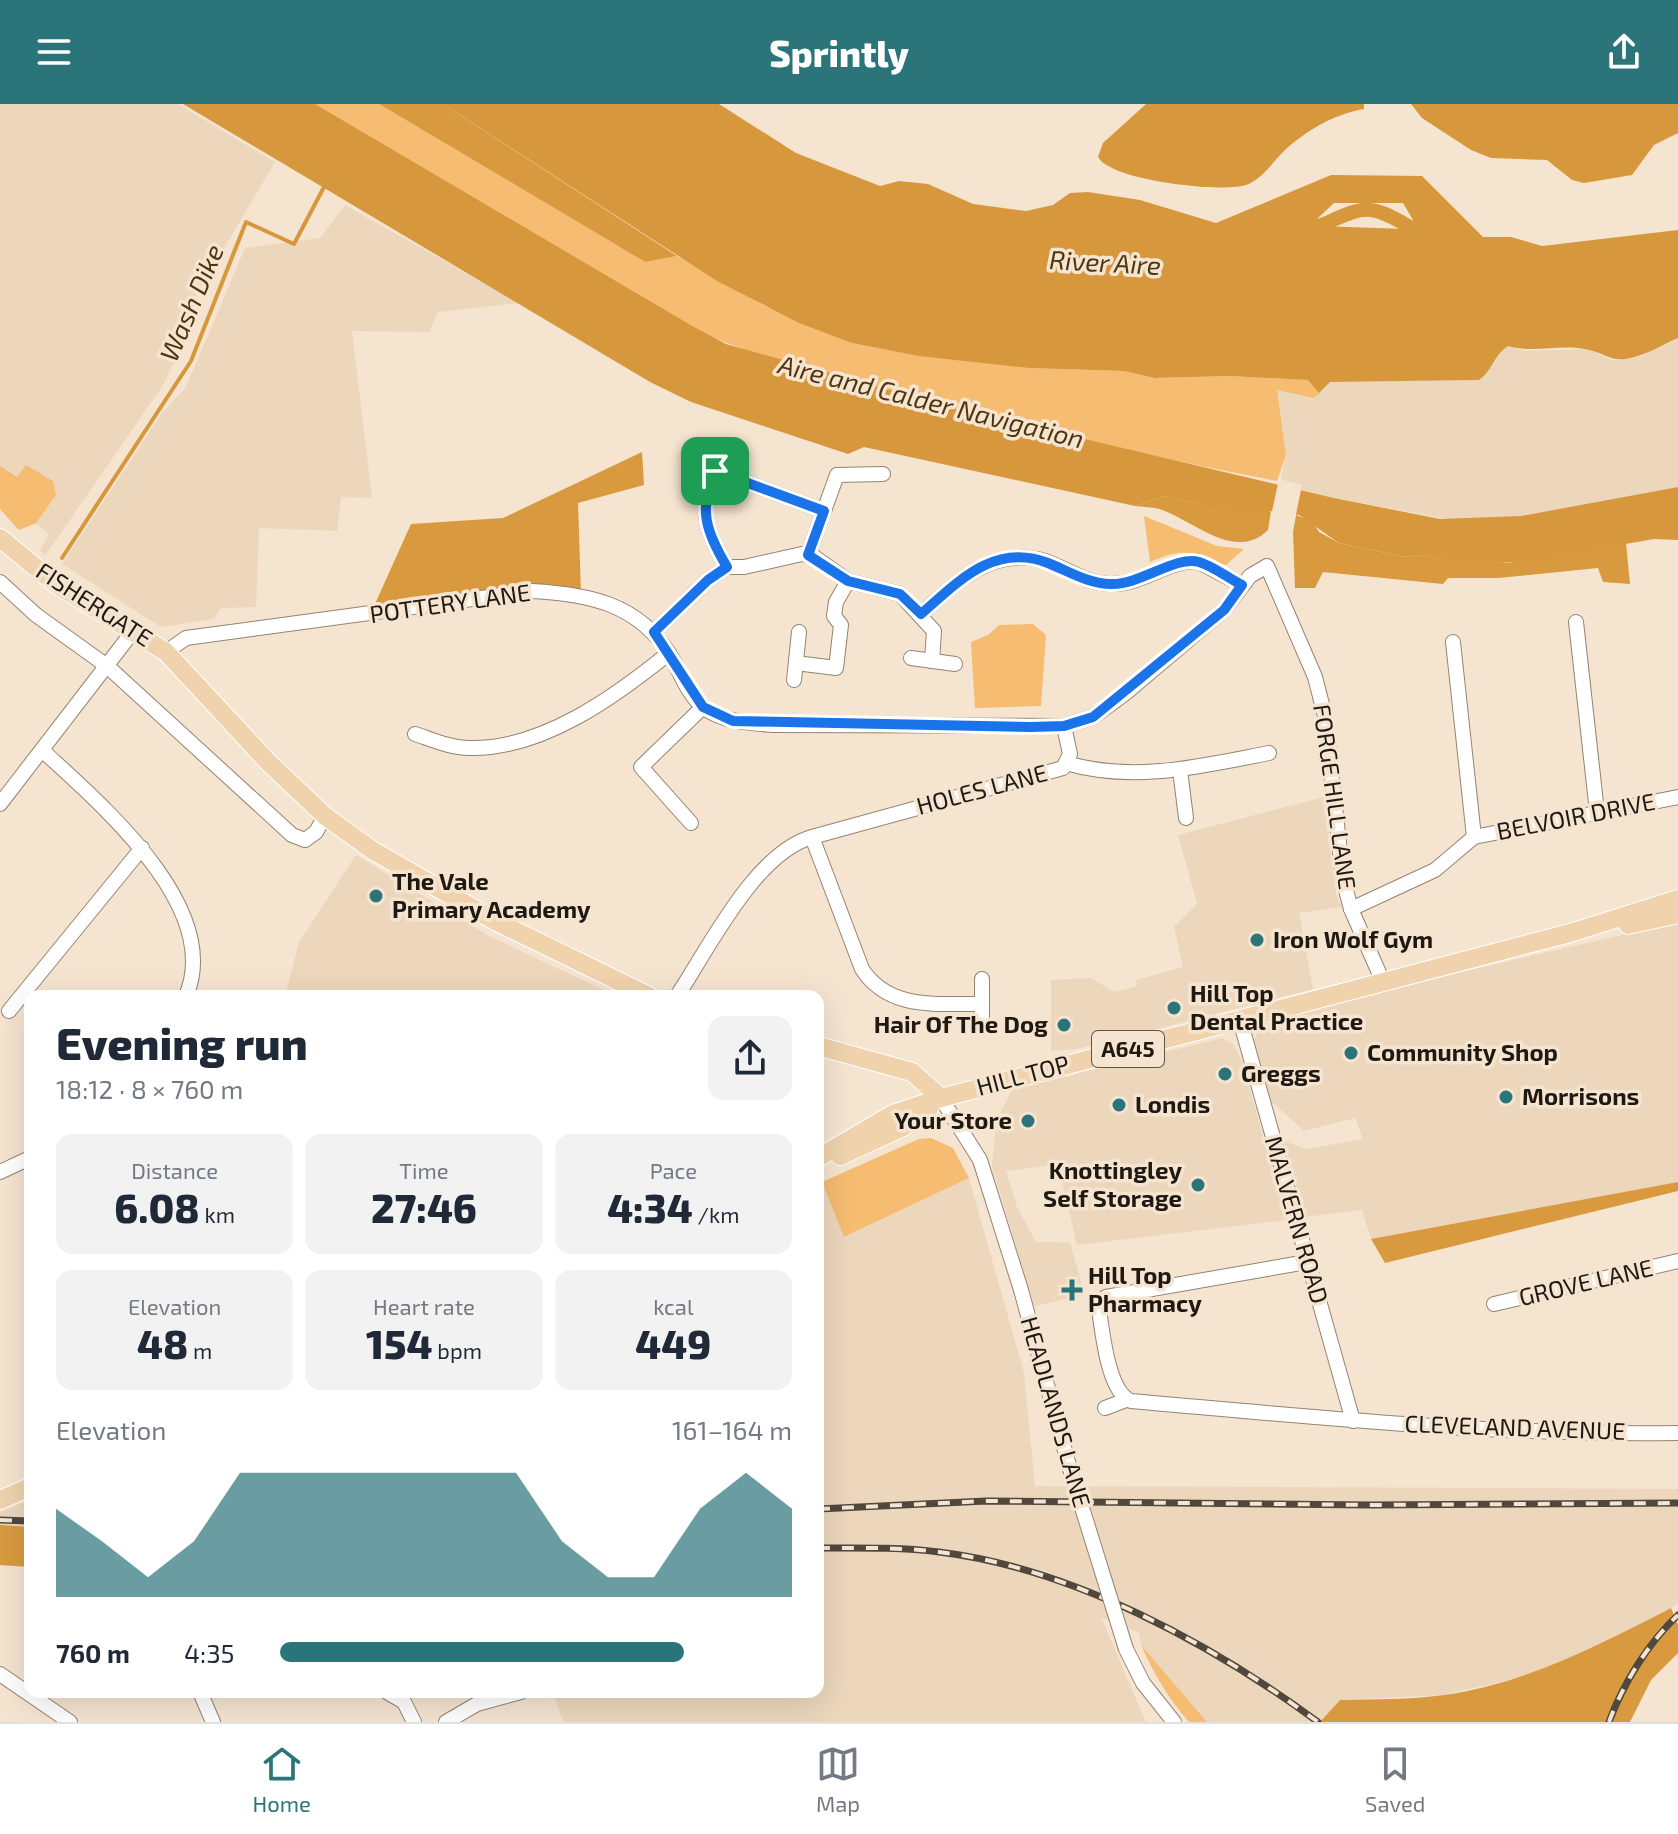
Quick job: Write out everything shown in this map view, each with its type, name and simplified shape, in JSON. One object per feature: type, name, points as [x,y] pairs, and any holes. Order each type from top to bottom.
[{"type":"main road","name":"FISHERGATE","points":[[0,538],[57,585],[166,652],[188,672],[268,762],[325,816],[372,850],[497,922],[637,990]]},
{"type":"main road","name":"HILL TOP","points":[[941,1098],[1570,933],[1678,899]]},
{"type":"main road","name":"HILL TOP","points":[[1570,933],[1678,914]]},
{"type":"main road","points":[[824,1048],[912,1072],[941,1098]]},
{"type":"main road","name":"A645","points":[[824,1154],[893,1114],[941,1098]]},
{"type":"main road","name":"A645","points":[[824,1163],[903,1127],[941,1098]]},
{"type":"main road","points":[[2,1499],[24,1490]]},
{"type":"street","points":[[696,464],[824,511]]},
{"type":"street","points":[[715,471],[705,494],[705,517],[727,567]]},
{"type":"street","points":[[808,555],[837,475],[883,474]]},
{"type":"street","points":[[654,632],[708,580],[727,567],[808,555],[848,581],[900,594],[934,631],[932,661]]},
{"type":"street","points":[[691,823],[641,767],[703,707],[733,721],[773,725],[1064,726],[1093,717],[1127,692],[1224,610],[1242,585],[1197,561],[1186,561],[1159,570],[1142,580],[1110,584],[1092,581],[1044,561],[1001,559],[975,568],[921,614]]},
{"type":"street","name":"FORGE HILL LANE","points":[[1242,585],[1267,566],[1315,677],[1325,716],[1343,879],[1351,909],[1383,982]]},
{"type":"street","points":[[796,663],[836,668],[841,625],[834,616],[836,602],[848,581]]},
{"type":"street","name":"FISHERGATE","points":[[0,582],[36,615],[107,666],[292,835],[305,840],[316,832],[325,816]]},
{"type":"street","name":"POTTERY LANE","points":[[166,652],[186,638],[532,591],[581,593],[635,617],[654,632],[703,707]]},
{"type":"street","points":[[1576,622],[1597,812]]},
{"type":"street","points":[[0,804],[134,630]]},
{"type":"street","points":[[794,680],[799,632]]},
{"type":"street","points":[[1453,642],[1474,837]]},
{"type":"street","points":[[415,734],[440,743],[473,749],[539,733],[594,708],[669,653]]},
{"type":"street","points":[[911,658],[955,664]]},
{"type":"street","name":"HOLES LANE","points":[[681,990],[757,877],[788,847],[812,837],[1063,768],[1070,754],[1064,726]]},
{"type":"street","points":[[42,750],[142,848],[175,896],[186,925],[191,957],[187,990]]},
{"type":"street","points":[[1066,763],[1099,770],[1153,773],[1269,753]]},
{"type":"street","points":[[1180,770],[1186,818]]},
{"type":"street","name":"BELVOIR DRIVE","points":[[1351,909],[1435,870],[1474,837],[1678,797]]},
{"type":"street","points":[[812,837],[862,969],[874,987],[892,998],[982,1004]]},
{"type":"street","points":[[26,990],[142,848]]},
{"type":"street","points":[[982,979],[982,1025]]},
{"type":"street","points":[[9,1011],[24,993]]},
{"type":"street","name":"MALVERN ROAD","points":[[1240,1020],[1353,1421]]},
{"type":"street","name":"HEADLANDS LANE","points":[[941,1098],[980,1160],[1126,1649],[1143,1683],[1174,1722]]},
{"type":"street","points":[[0,1172],[24,1161]]},
{"type":"street","name":"GROVE LANE","points":[[1494,1304],[1678,1261]]},
{"type":"street","points":[[1105,1408],[1128,1401],[1113,1379],[1098,1303],[1114,1294],[1231,1278],[1307,1262]]},
{"type":"street","name":"CLEVELAND AVENUE","points":[[1128,1401],[1353,1421],[1577,1435],[1678,1433]]},
{"type":"street","points":[[0,1674],[24,1690]]},
{"type":"street","points":[[35,1698],[70,1722]]},
{"type":"street","points":[[203,1698],[213,1722]]},
{"type":"street","points":[[397,1698],[404,1702],[414,1722]]},
{"type":"street","points":[[446,1722],[477,1704],[499,1698]]},
{"type":"shaded area","points":[[0,104],[178,104],[275,162],[188,309],[180,351],[163,385],[45,556],[40,550],[49,534],[36,524],[17,529],[0,509]]},
{"type":"shaded area","points":[[314,104],[379,104],[645,262],[677,256],[765,306],[852,343],[922,356],[1028,368],[1124,371],[1155,378],[1230,376],[1308,380],[1320,393],[1314,398],[1277,390],[1286,455],[1277,481],[1040,429],[794,365],[691,328]]},
{"type":"shaded area","points":[[379,104],[443,104],[677,256],[645,262]]},
{"type":"shaded area","points":[[345,205],[519,303],[438,312],[429,332],[352,331],[372,498],[341,497],[337,531],[259,528],[256,607],[221,608],[214,619],[161,627],[62,564],[162,413],[186,387],[245,248],[320,238]]},
{"type":"shaded area","points":[[1678,338],[1678,487],[1521,516],[1459,521],[1334,498],[1280,484],[1286,455],[1276,389],[1319,393],[1330,382],[1478,380],[1495,363],[1498,353],[1508,346],[1525,351],[1588,349],[1612,360],[1642,356]]},
{"type":"shaded area","points":[[642,452],[644,485],[578,503],[581,593],[532,591],[370,615],[411,524],[503,518]]},
{"type":"shaded area","points":[[26,465],[53,481],[56,495],[36,523],[19,530],[0,509],[0,466],[17,477]]},
{"type":"shaded area","points":[[1165,496],[1254,515],[1271,511],[1268,530],[1255,539],[1242,542],[1228,540],[1159,509],[1135,506]]},
{"type":"shaded area","points":[[1296,515],[1313,522],[1319,532],[1339,543],[1404,557],[1422,555],[1508,563],[1626,543],[1630,584],[1603,582],[1598,568],[1498,578],[1448,578],[1443,584],[1323,572],[1315,588],[1295,588],[1293,532]]},
{"type":"shaded area","points":[[1144,516],[1217,546],[1244,549],[1226,565],[1190,553],[1174,554],[1150,562]]},
{"type":"shaded area","points":[[1033,624],[1046,635],[1041,706],[975,708],[971,642],[988,635],[999,625]]},
{"type":"shaded area","points":[[1324,797],[1336,894],[1342,907],[1299,913],[1313,989],[1077,1049],[1051,1051],[1051,980],[1091,978],[1114,992],[1137,986],[1136,980],[1183,967],[1174,927],[1197,904],[1178,835]]},
{"type":"shaded area","name":"The Vale Primary Academy","points":[[356,855],[489,936],[604,990],[287,990],[299,942]]},
{"type":"shaded area","points":[[1678,922],[1678,1182],[1371,1239],[1362,1210],[1304,1217],[1284,1141],[1306,1149],[1363,1139],[1355,1118],[1304,1131],[1269,1099],[1254,1040],[1263,1023],[1396,987]]},
{"type":"shaded area","points":[[1222,1038],[1233,1044],[1242,1061],[1286,1220],[1077,1245],[1058,1164],[1006,1171],[1017,1207],[1036,1242],[1070,1243],[1085,1295],[1034,1306],[992,1167],[996,1121],[1012,1090]]},
{"type":"shaded area","points":[[931,1138],[953,1148],[969,1178],[844,1237],[824,1181],[919,1139]]},
{"type":"shaded area","points":[[969,1178],[1024,1373],[1035,1486],[1678,1489],[1678,1604],[1580,1656],[1532,1675],[1442,1695],[1340,1700],[1320,1722],[1207,1722],[1141,1645],[1139,1633],[1101,1617],[1146,1722],[563,1722],[555,1698],[824,1698],[824,1187],[845,1237]]},
{"type":"shaded area","points":[[1678,1182],[1678,1191],[1385,1263],[1371,1239]]},
{"type":"shaded area","points":[[24,1502],[24,1567],[0,1565],[0,1512]]},
{"type":"shaded area","points":[[0,1525],[24,1527],[24,1567],[0,1565]]},
{"type":"shaded area","points":[[1671,1608],[1678,1625],[1678,1653],[1651,1680],[1630,1722],[1320,1722],[1340,1700],[1431,1697],[1504,1682],[1589,1649]]},
{"type":"shaded area","points":[[1141,1645],[1207,1722],[1189,1722],[1162,1685]]},
{"type":"water","name":"Aire and Calder Navigation","points":[[183,104],[315,104],[726,344],[954,408],[1334,498],[1440,519],[1521,516],[1678,487],[1678,540],[1654,539],[1524,562],[1489,563],[1422,555],[1404,557],[1339,543],[1299,515],[1271,511],[1255,516],[1165,496],[1135,506],[864,447],[848,454],[691,402],[650,382]]},
{"type":"water","name":"River Aire","points":[[443,104],[719,104],[796,153],[880,186],[899,181],[928,184],[973,204],[1026,211],[1053,205],[1070,193],[1088,192],[1140,200],[1216,223],[1331,175],[1422,176],[1483,237],[1511,237],[1542,246],[1678,230],[1678,338],[1639,356],[1620,359],[1579,348],[1528,349],[1508,346],[1479,380],[1330,382],[1319,393],[1308,380],[1230,376],[1155,378],[1124,371],[1028,368],[919,356],[852,343],[799,323],[717,281]],"holes":[[[1334,203],[1403,203],[1413,220],[1405,229],[1319,226],[1318,218]]]},
{"type":"water","points":[[1146,104],[1364,104],[1364,109],[1331,119],[1310,130],[1252,182],[1234,187],[1215,187],[1144,179],[1123,173],[1098,157],[1103,143]]},
{"type":"water","points":[[1411,104],[1678,104],[1678,133],[1654,145],[1632,175],[1584,183],[1572,180],[1547,160],[1491,158],[1471,150],[1422,118]]},
{"type":"pier","points":[[1279,479],[1302,485],[1295,519],[1271,516]]},
{"type":"waterway","name":"Wash Dike","points":[[62,558],[191,361],[246,222],[294,244],[324,187]]},
{"type":"waterway","points":[[1319,226],[1364,210],[1382,213],[1408,226]]},
{"type":"railway","points":[[824,1509],[986,1501],[1371,1505],[1678,1503]]},
{"type":"railway","points":[[0,1520],[24,1521]]},
{"type":"railway","points":[[824,1548],[939,1552],[1039,1574],[1089,1592],[1187,1638],[1318,1722]]},
{"type":"railway","points":[[1609,1722],[1621,1693],[1638,1665],[1678,1615]]},
{"type":"place","name":"The Vale Primary Academy","points":[[376,896]]},
{"type":"place","name":"Iron Wolf Gym","points":[[1257,940]]},
{"type":"place","name":"Hill Top Dental Practice","points":[[1174,1008]]},
{"type":"place","name":"Hair Of The Dog","points":[[1064,1025]]},
{"type":"place","name":"Community Shop","points":[[1351,1053]]},
{"type":"place","name":"Greggs","points":[[1225,1074]]},
{"type":"place","name":"Morrisons","points":[[1506,1097]]},
{"type":"place","name":"Londis","points":[[1119,1105]]},
{"type":"place","name":"Your Store","points":[[1028,1121]]},
{"type":"place","name":"Knottingley Self Storage","points":[[1198,1185]]},
{"type":"place","name":"Hill Top Pharmacy","points":[[1072,1290]]},
{"type":"route","points":[[715,471],[824,511],[808,555],[848,581],[900,594],[921,614],[975,568],[1001,559],[1044,561],[1092,581],[1110,584],[1142,580],[1159,570],[1186,561],[1197,561],[1242,585],[1224,610],[1127,692],[1081,722],[1031,727],[994,724],[773,725],[733,721],[703,707],[654,632],[708,580],[727,567],[705,517],[705,494],[715,471]]}]
